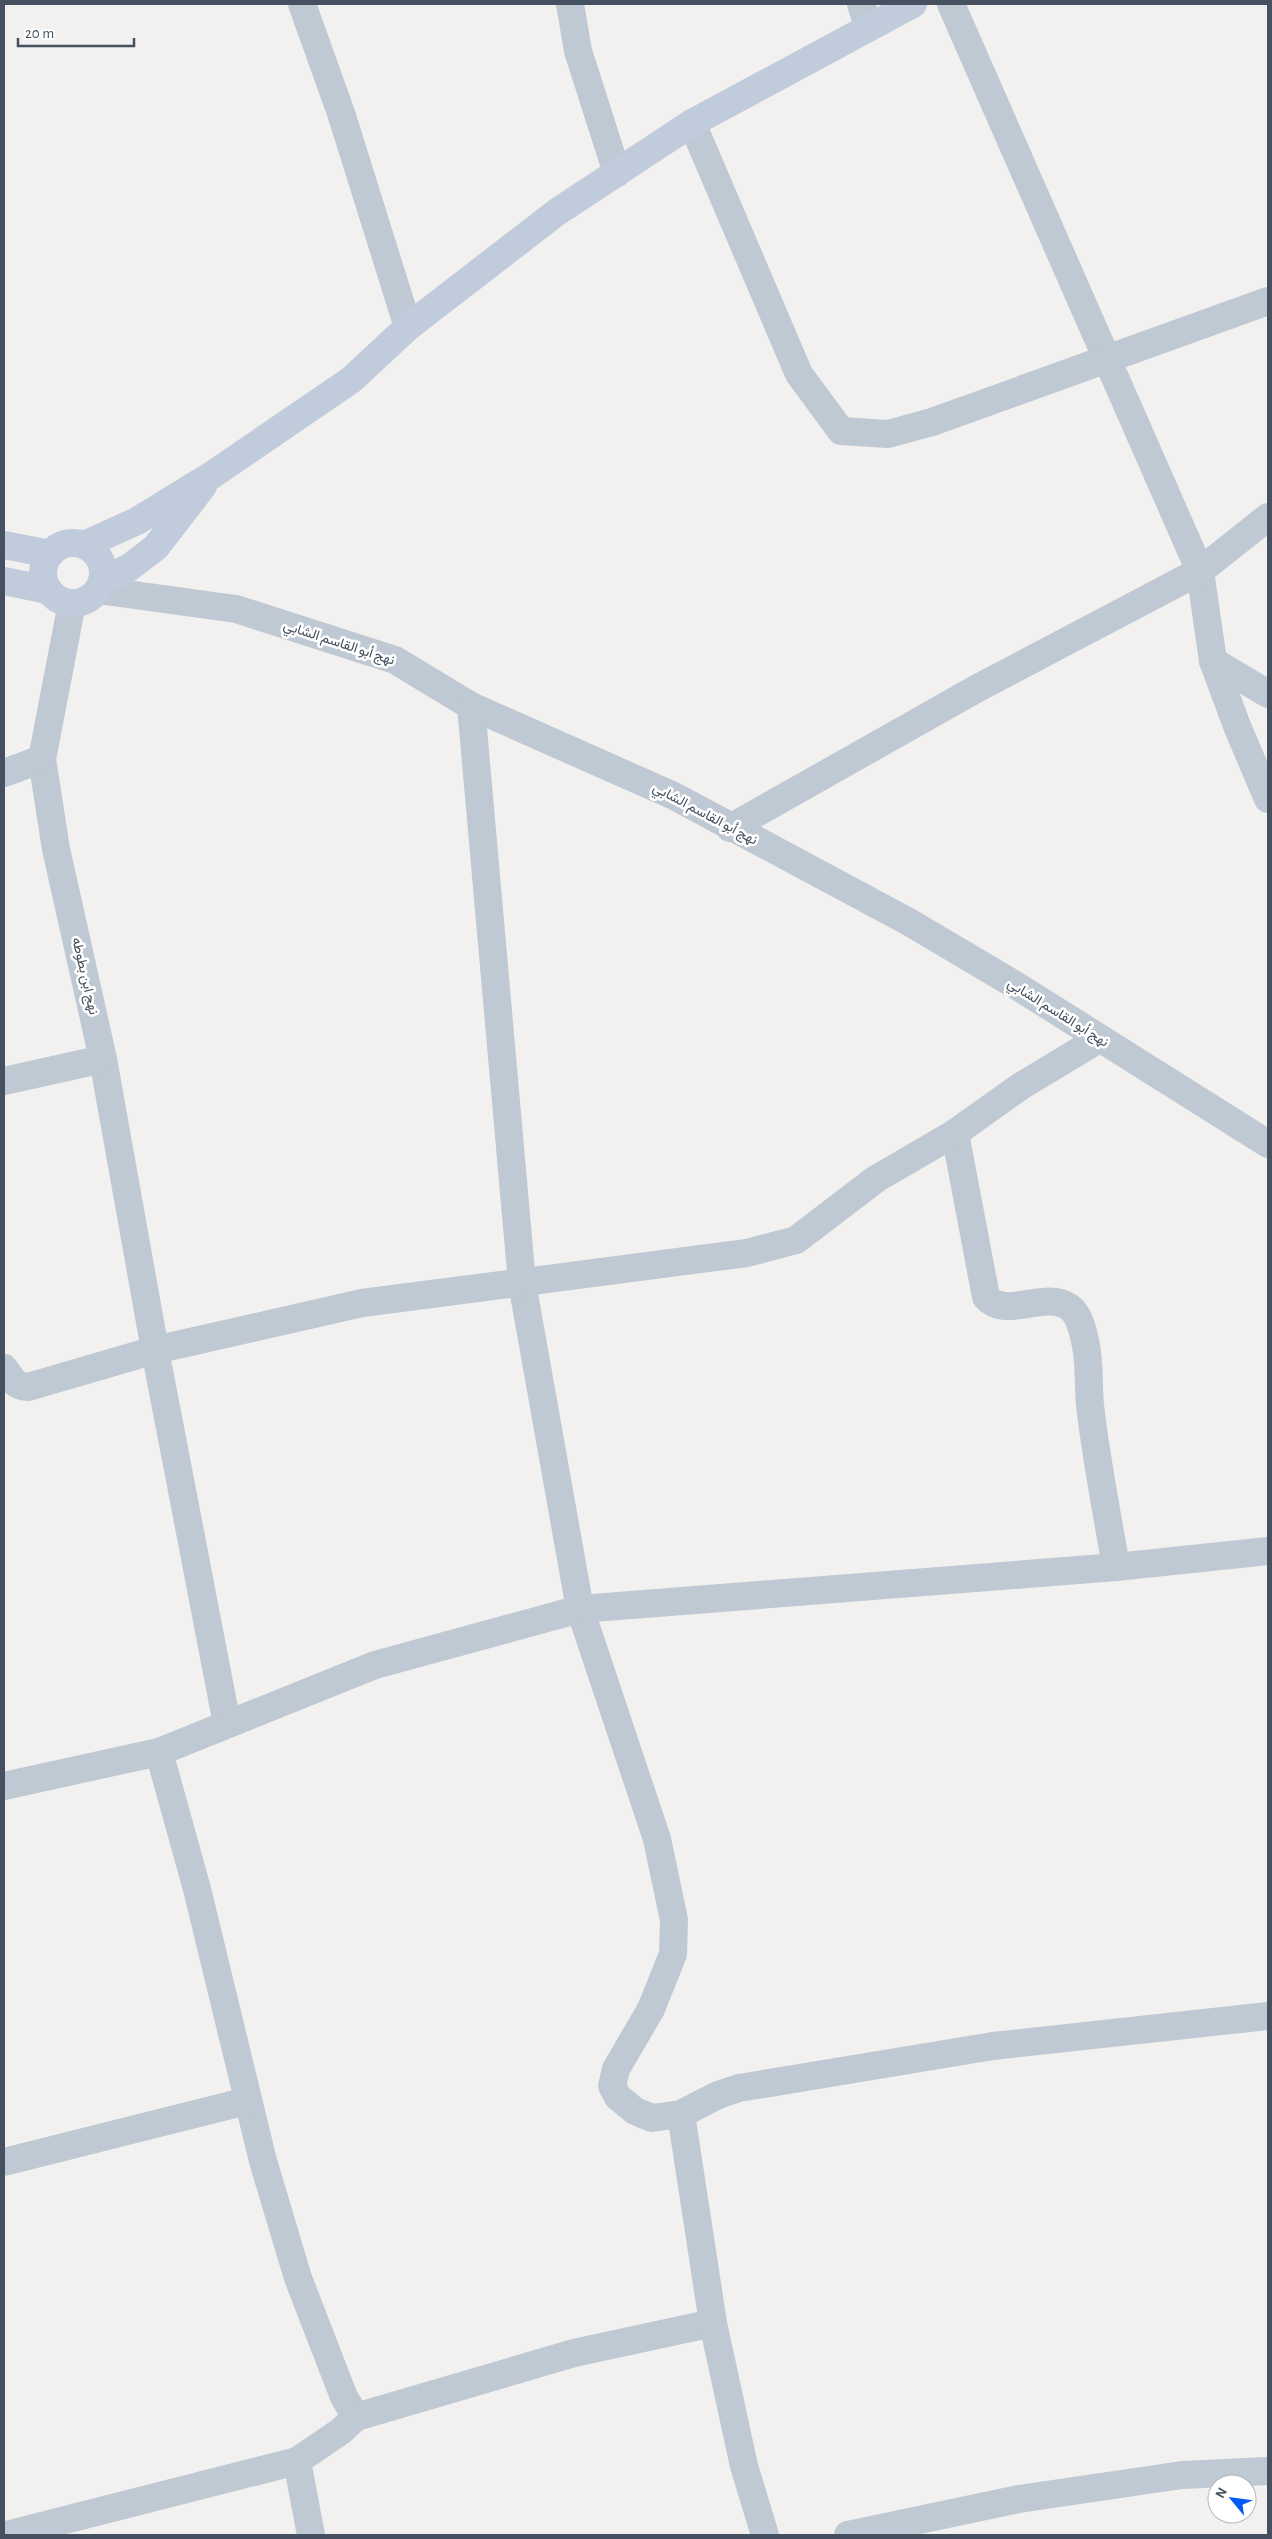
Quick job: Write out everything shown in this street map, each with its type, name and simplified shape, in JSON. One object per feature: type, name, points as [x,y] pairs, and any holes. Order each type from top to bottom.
[{"type":"street","points":[[302,4],[341,113],[408,327]]},
{"type":"street","points":[[570,4],[578,51],[617,173]]},
{"type":"street","points":[[48,590],[43,572],[50,554],[65,544],[84,545],[137,521],[212,475],[351,380],[408,327],[557,212],[692,123],[864,15],[913,4]]},
{"type":"street","points":[[951,4],[1200,571],[1213,661],[1237,726],[1268,799]]},
{"type":"street","points":[[692,123],[799,374],[842,431],[888,434],[932,422],[1268,301]]},
{"type":"street","points":[[4,581],[48,590],[63,601],[72,603],[90,599],[101,585],[130,567],[156,547],[175,526],[212,475]]},
{"type":"street","points":[[730,828],[976,689],[1200,571],[1268,517]]},
{"type":"street","points":[[4,545],[50,554]]},
{"type":"street","points":[[84,545],[99,557],[101,585]]},
{"type":"street","name":"نهج أبو القاسم الشابي","points":[[101,585],[236,609],[394,660],[471,706],[674,796],[730,828],[909,922],[1017,986],[1099,1039],[1262,1131]]},
{"type":"street","name":"نهج ابن بطوطه","points":[[72,603],[42,759],[56,848],[103,1059],[155,1350],[226,1724]]},
{"type":"street","points":[[1213,661],[1268,694]]},
{"type":"street","points":[[471,706],[522,1283],[580,1609],[657,1839],[674,1920],[673,1954],[650,2009],[616,2069],[612,2086],[618,2097],[635,2111],[652,2118],[681,2114],[718,2095],[738,2088],[984,2047],[1268,2016]]},
{"type":"street","points":[[4,773],[42,759]]},
{"type":"street","points":[[4,1368],[14,1383],[18,1386],[28,1387],[155,1350],[362,1303],[747,1253],[796,1240],[876,1179],[955,1133],[1021,1086],[1099,1039]]},
{"type":"street","points":[[4,1081],[103,1059]]},
{"type":"street","points":[[955,1133],[986,1297],[992,1304],[1003,1306],[1052,1300],[1067,1306],[1075,1312],[1085,1340],[1090,1406],[1116,1567]]},
{"type":"street","points":[[4,1786],[159,1752],[375,1666],[580,1609],[1116,1567],[1268,1551]]},
{"type":"street","points":[[159,1752],[197,1889],[247,2101],[298,2278],[344,2397],[356,2417]]},
{"type":"street","points":[[4,2162],[247,2101]]},
{"type":"street","points":[[681,2114],[713,2323],[744,2466],[765,2535]]},
{"type":"street","points":[[6,2535],[77,2526],[297,2461],[342,2430],[356,2417],[574,2353],[713,2323]]},
{"type":"street","points":[[297,2461],[311,2535]]},
{"type":"street","points":[[848,2535],[1028,2498],[1182,2475],[1268,2471]]}]
